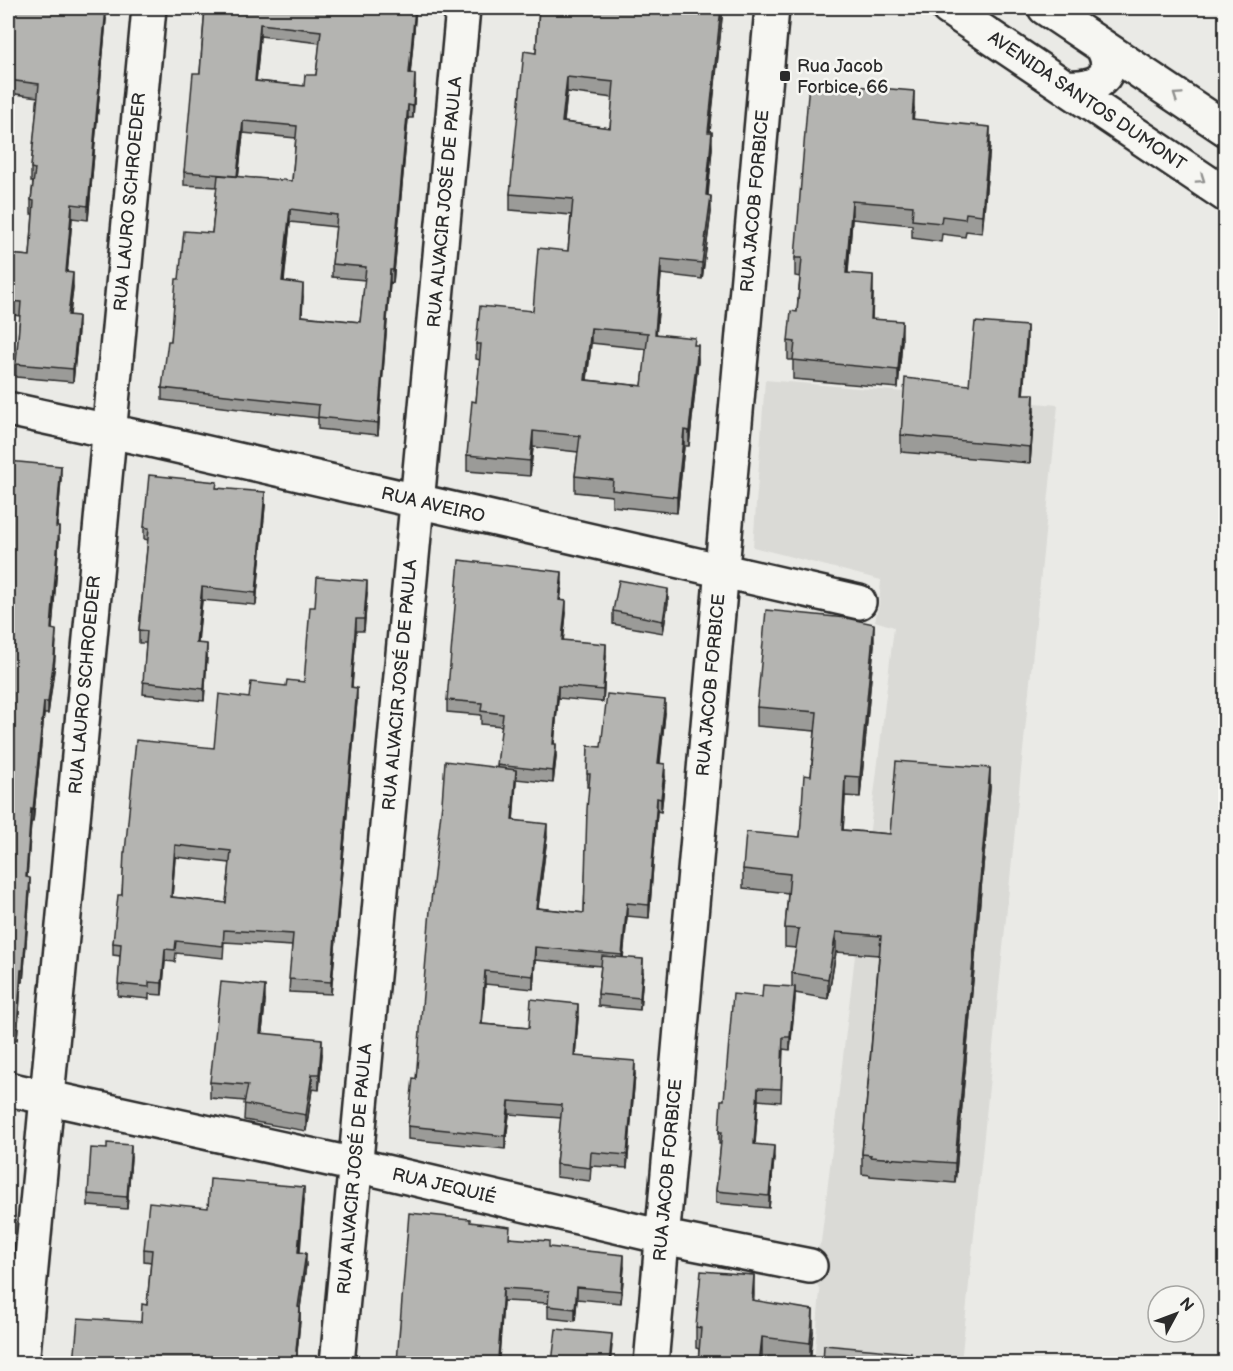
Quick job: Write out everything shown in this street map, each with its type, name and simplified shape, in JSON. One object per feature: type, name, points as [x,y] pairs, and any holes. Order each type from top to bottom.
[{"type":"street","name":"RUA LAURO SCHROEDER","points":[[22,1364],[149,8]]},
{"type":"street","name":"RUA ALVACIR JOSÉ DE PAULA","points":[[337,1364],[463,8]]},
{"type":"street","name":"RUA JACOB FORBICE","points":[[651,1364],[772,8]]},
{"type":"street","name":"AVENIDA SANTOS DUMONT","points":[[948,8],[1226,195]]},
{"type":"street","points":[[1045,8],[1226,129]]},
{"type":"street","points":[[1066,87],[1081,88],[1095,84],[1106,74],[1109,59],[1102,46]]},
{"type":"street","name":"RUA AVEIRO","points":[[8,409],[859,602]]},
{"type":"street","name":"RUA JEQUIÉ","points":[[8,1089],[356,1164],[663,1237],[810,1266]]},
{"type":"shaded area","points":[[765,380],[1058,405],[961,1363],[814,1363],[820,1291],[810,1266],[821,1242],[894,627],[875,621],[881,580],[753,547]]},
{"type":"building","points":[[8,8],[106,8],[88,206],[72,204],[66,272],[73,273],[68,315],[78,316],[73,369],[16,364],[21,302],[8,301],[8,254],[30,256],[34,201],[31,200],[35,169],[31,168],[39,84],[8,80]]},
{"type":"building","points":[[205,8],[348,8],[387,12],[387,8],[415,8],[409,73],[415,74],[413,106],[408,105],[393,270],[390,270],[378,423],[318,417],[319,405],[162,388],[168,341],[171,341],[176,279],[179,279],[184,231],[212,233],[218,175],[292,181],[297,126],[243,121],[237,176],[184,172],[193,73],[200,73]],"holes":[[[260,24],[321,31],[316,75],[305,75],[304,86],[255,81]],[[290,209],[337,215],[332,264],[366,267],[360,322],[301,316],[303,284],[282,281]]]},
{"type":"building","points":[[539,8],[721,8],[708,132],[712,132],[706,195],[711,196],[702,263],[661,259],[655,334],[695,338],[694,345],[698,345],[689,431],[684,430],[677,497],[612,490],[613,480],[575,476],[580,436],[533,431],[530,461],[467,455],[472,401],[476,402],[481,344],[476,344],[480,306],[533,311],[538,248],[568,251],[573,199],[510,194],[524,51],[536,53]],"holes":[[[567,77],[614,82],[610,128],[562,122]],[[591,328],[648,333],[642,386],[585,380]]]},
{"type":"building","points":[[809,82],[914,91],[912,119],[990,127],[982,215],[966,213],[965,219],[942,216],[941,223],[912,220],[913,206],[852,201],[846,273],[873,275],[871,319],[902,321],[898,370],[793,360],[795,342],[788,341],[791,311],[797,312],[802,258],[795,258]]},
{"type":"building","points":[[975,322],[1027,326],[1022,394],[1034,394],[1030,447],[901,435],[905,378],[969,385]]},
{"type":"building","points":[[8,461],[61,466],[51,629],[56,630],[54,658],[48,702],[44,702],[33,810],[31,809],[26,877],[30,878],[17,1028],[8,1027]]},
{"type":"building","points":[[149,475],[217,482],[216,488],[265,492],[256,593],[202,587],[196,643],[207,644],[204,689],[143,682],[147,631],[139,630],[149,528],[144,527]]},
{"type":"building","points":[[459,560],[562,572],[559,600],[566,601],[562,640],[606,644],[603,690],[558,686],[553,771],[497,765],[503,714],[481,711],[482,703],[447,700]]},
{"type":"building","points":[[317,577],[367,581],[364,619],[356,619],[351,687],[357,688],[331,982],[289,979],[293,934],[224,930],[223,946],[176,941],[175,950],[165,949],[162,983],[149,982],[149,987],[118,984],[121,944],[113,943],[118,895],[122,895],[124,852],[136,740],[214,748],[219,694],[249,698],[251,682],[286,686],[287,680],[304,682],[310,607],[315,607]],"holes":[[[175,845],[231,851],[226,903],[171,897]]]},
{"type":"building","points":[[619,580],[668,589],[663,621],[613,611]]},
{"type":"building","points":[[766,610],[846,618],[874,624],[860,777],[845,776],[842,830],[890,834],[896,761],[990,768],[955,1163],[870,1157],[871,1155],[862,1154],[881,936],[836,932],[828,979],[792,973],[799,929],[785,928],[790,874],[743,869],[746,832],[800,837],[804,775],[811,776],[817,712],[757,707]]},
{"type":"building","points":[[607,694],[665,700],[658,763],[665,764],[661,799],[657,798],[649,905],[627,903],[622,955],[535,947],[533,976],[485,971],[481,1024],[529,1028],[531,999],[578,1004],[574,1056],[635,1061],[627,1155],[591,1152],[590,1168],[556,1164],[562,1105],[509,1101],[505,1136],[408,1126],[413,1078],[416,1079],[445,761],[516,770],[512,820],[547,824],[536,908],[584,913],[590,774],[587,774],[588,746],[601,747]]},
{"type":"building","points":[[602,956],[643,959],[640,998],[598,994]]},
{"type":"building","points":[[221,982],[265,986],[260,1033],[322,1039],[319,1074],[312,1074],[306,1115],[244,1104],[248,1085],[210,1082]]},
{"type":"building","points":[[763,985],[795,987],[790,1037],[783,1037],[781,1089],[758,1088],[754,1144],[774,1146],[769,1196],[716,1191],[722,1132],[719,1132],[721,1100],[724,1100],[733,994],[762,997]]},
{"type":"building","points":[[107,1143],[131,1145],[127,1197],[88,1194],[91,1148],[107,1149]]},
{"type":"building","points":[[210,1179],[304,1187],[298,1252],[306,1253],[298,1307],[300,1308],[296,1364],[74,1364],[78,1318],[141,1322],[142,1304],[147,1305],[152,1250],[144,1249],[149,1202],[208,1208]]},
{"type":"building","points":[[409,1213],[470,1219],[470,1222],[510,1227],[509,1238],[549,1241],[549,1247],[624,1255],[621,1291],[577,1287],[575,1309],[548,1306],[549,1291],[503,1288],[498,1359],[552,1363],[556,1329],[612,1334],[609,1364],[399,1364],[397,1362]]},
{"type":"building","points":[[701,1271],[754,1275],[752,1300],[813,1310],[810,1343],[762,1337],[759,1364],[698,1364],[701,1328],[696,1327]]},
{"type":"building","points":[[824,1345],[911,1353],[910,1364],[823,1364]]},
{"type":"place","name":"Rua Jacob Forbice, 66","points":[[785,76]]}]
